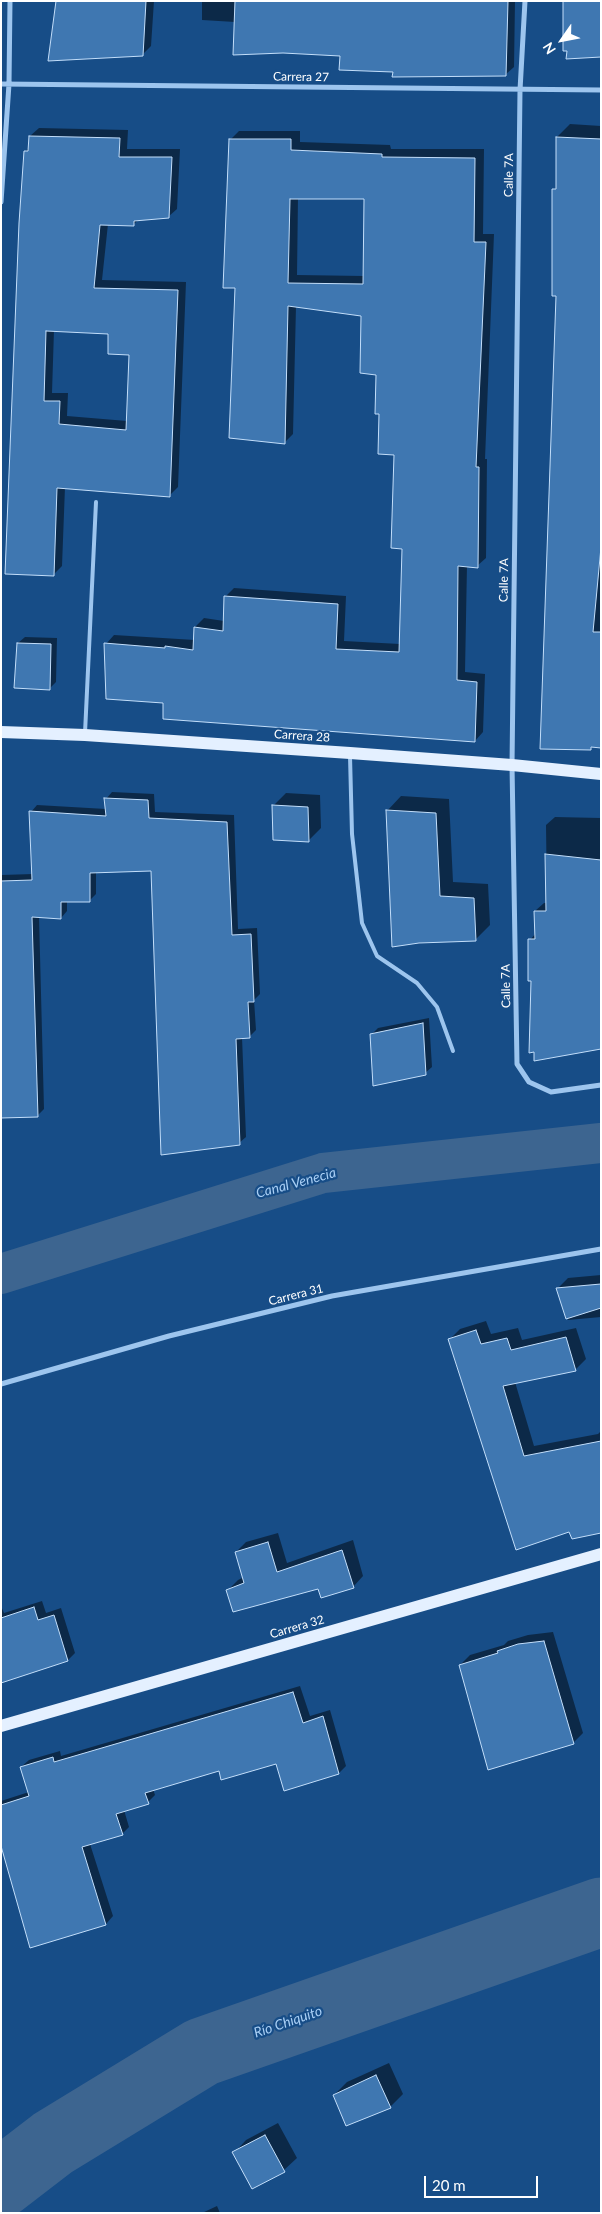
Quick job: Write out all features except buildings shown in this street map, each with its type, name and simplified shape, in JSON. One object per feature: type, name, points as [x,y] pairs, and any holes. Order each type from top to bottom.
[{"type":"main road","name":"Carrera 28","points":[[1,732],[85,735],[512,765],[601,774]]},
{"type":"main road","name":"Carrera 32","points":[[1,1726],[601,1554]]},
{"type":"street","points":[[1,202],[9,84],[10,1]]},
{"type":"street","name":"Calle 7A","points":[[525,1],[520,90],[512,765],[517,1064],[529,1082],[551,1092],[601,1085]]},
{"type":"street","name":"Carrera 27","points":[[1,84],[601,90]]},
{"type":"street","name":"Carrera 31","points":[[1,1384],[169,1336],[332,1296],[520,1261],[601,1249]]},
{"type":"lane","points":[[85,735],[96,502]]},
{"type":"lane","points":[[350,754],[352,834],[362,924],[377,956],[417,983],[437,1007],[452,1051]]},
{"type":"waterway","name":"Canal Venecia","points":[[1,1274],[323,1173],[601,1143]]},
{"type":"waterway","name":"Río Chiquito","points":[[1,2183],[53,2143],[202,2052],[601,1912]]}]
